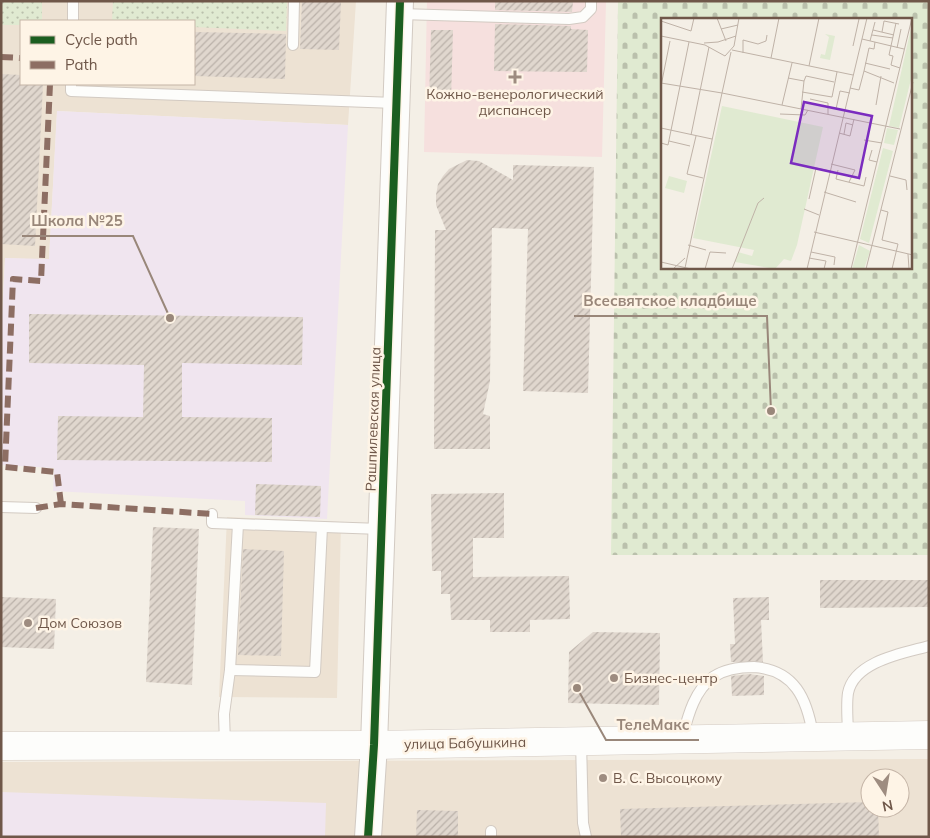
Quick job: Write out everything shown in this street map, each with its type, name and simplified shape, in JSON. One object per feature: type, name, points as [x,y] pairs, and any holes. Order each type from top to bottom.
[{"type":"main road","name":"улица Бабушкина","points":[[1,746],[374,745],[929,734]]},
{"type":"street","name":"Рашпилевская улица","points":[[368,837],[374,745],[400,7]]},
{"type":"lane","points":[[73,1],[73,20]]},
{"type":"lane","points":[[293,45],[294,1]]},
{"type":"lane","points":[[400,7],[569,19],[583,17],[591,9],[591,1]]},
{"type":"lane","points":[[71,85],[71,91],[396,103]]},
{"type":"lane","points":[[1,507],[36,508]]},
{"type":"lane","points":[[212,514],[212,523],[381,528]]},
{"type":"lane","points":[[225,745],[224,714],[230,670],[238,524]]},
{"type":"lane","points":[[230,670],[315,672],[322,527]]},
{"type":"lane","points":[[848,736],[848,691],[857,676],[874,662],[929,646]]},
{"type":"lane","points":[[682,738],[690,710],[699,693],[712,678],[726,670],[745,667],[770,668],[790,680],[808,708],[813,736]]},
{"type":"lane","points":[[581,740],[583,823],[586,837]]},
{"type":"shaded area","points":[[1,1],[356,1],[348,125],[57,111],[49,260],[5,258],[1,336]]},
{"type":"shaded area","name":"Кожно-венерологический диспансер","points":[[427,1],[606,1],[602,157],[424,152]]},
{"type":"shaded area","points":[[57,111],[348,125],[327,519],[245,515],[245,501],[53,491],[54,468],[1,465],[1,336],[5,258],[49,259]]},
{"type":"shaded area","points":[[227,517],[341,522],[337,698],[219,697]]},
{"type":"shaded area","points":[[929,759],[929,837],[1,837],[1,762]]},
{"type":"shaded area","points":[[1,792],[326,803],[325,837],[1,837]]},
{"type":"green space","points":[[1,1],[42,1],[42,20],[20,20],[20,25],[1,25]]},
{"type":"green space","points":[[113,1],[287,1],[286,31],[195,27],[195,20],[112,20]]},
{"type":"green space","points":[[618,1],[929,1],[929,555],[611,555]]},
{"type":"building","points":[[302,1],[341,1],[339,50],[300,49]]},
{"type":"building","points":[[495,1],[573,1],[572,12],[495,10]]},
{"type":"building","points":[[495,24],[571,26],[571,29],[588,30],[587,72],[494,71]]},
{"type":"building","points":[[431,30],[453,30],[451,100],[429,100]]},
{"type":"building","points":[[195,32],[286,34],[285,79],[195,76]]},
{"type":"building","points":[[1,74],[20,75],[20,85],[43,85],[35,246],[1,244]]},
{"type":"building","points":[[467,160],[479,161],[513,180],[513,165],[594,167],[588,393],[523,391],[528,229],[492,228],[490,381],[483,414],[490,416],[490,449],[434,449],[435,230],[446,230],[436,205],[436,195],[438,184],[449,169]]},
{"type":"building","points":[[29,314],[303,317],[302,365],[182,363],[182,417],[272,418],[272,462],[57,460],[58,416],[143,417],[144,365],[29,363]]},
{"type":"building","points":[[256,484],[321,486],[320,517],[255,515]]},
{"type":"building","points":[[504,493],[504,538],[473,538],[473,577],[569,576],[570,619],[530,620],[530,632],[490,632],[490,620],[451,620],[450,594],[441,594],[441,571],[432,571],[431,494]]},
{"type":"building","points":[[153,527],[199,529],[192,685],[146,682]]},
{"type":"building","points":[[243,549],[284,551],[281,656],[238,655]]},
{"type":"building","points":[[820,580],[929,580],[929,607],[820,608]]},
{"type":"building","name":"Дом Союзов","points":[[1,597],[56,599],[54,649],[1,647]]},
{"type":"building","points":[[769,597],[769,620],[761,620],[763,662],[731,662],[730,644],[735,644],[733,598]]},
{"type":"building","name":"Бизнес-центр","points":[[593,632],[660,633],[659,705],[568,703],[569,652]]},
{"type":"building","points":[[749,674],[764,676],[764,695],[732,696],[731,676]]},
{"type":"building","points":[[860,802],[860,818],[878,818],[879,837],[621,837],[620,809]]},
{"type":"building","points":[[417,810],[458,811],[458,837],[416,837]]},
{"type":"marked path","points":[[1,57],[20,58]]},
{"type":"marked path","points":[[50,85],[41,281],[13,279],[5,467],[57,472],[61,504]]},
{"type":"marked path","points":[[36,508],[61,504],[212,514]]},
{"type":"cycle path","points":[[368,837],[374,745],[400,1]]},
{"type":"place","name":"Кожно-венерологический диспансер","points":[[515,77]]},
{"type":"place","name":"Школа №25","points":[[170,318]]},
{"type":"place","name":"Всесвятское кладбище","points":[[771,411]]},
{"type":"place","name":"Дом Союзов","points":[[28,623]]},
{"type":"place","name":"Бизнес-центр","points":[[614,678]]},
{"type":"place","name":"ТелеМакс","points":[[577,688]]},
{"type":"place","name":"В. С. Высоцкому","points":[[603,778]]}]
